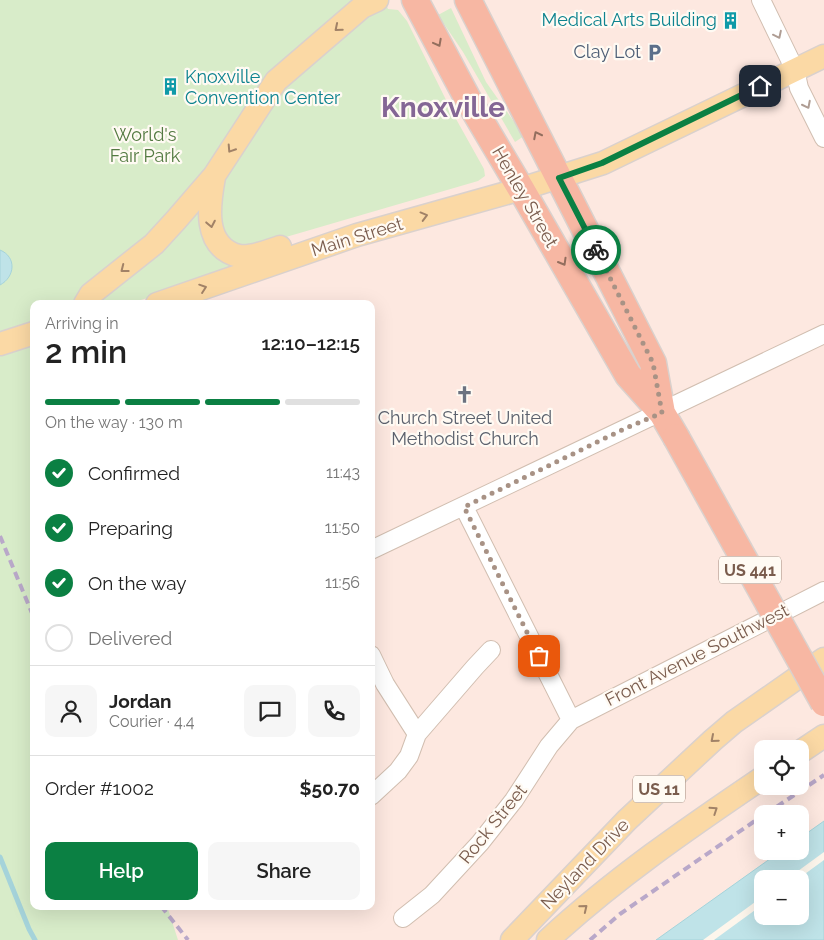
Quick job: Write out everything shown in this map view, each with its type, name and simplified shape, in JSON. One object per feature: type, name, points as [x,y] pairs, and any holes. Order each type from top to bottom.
[{"type":"highway","name":"Henley Street","points":[[415,0],[470,103],[628,375],[662,413],[676,437],[824,703]]},
{"type":"highway","name":"Henley Street","points":[[468,0],[653,363],[662,413]]},
{"type":"main road","points":[[87,300],[91,294],[154,244],[214,176],[276,81],[362,7],[377,0]]},
{"type":"main road","name":"Main Street","points":[[169,300],[357,235],[521,190],[602,163],[824,56]]},
{"type":"main road","points":[[214,176],[209,204],[210,227],[215,238],[223,248],[240,256],[257,254],[324,235],[357,235]]},
{"type":"main road","points":[[0,344],[30,334]]},
{"type":"main road","points":[[734,722],[774,678],[824,641]]},
{"type":"main road","name":"Neyland Drive","points":[[512,940],[627,820],[712,740],[734,722],[824,659]]},
{"type":"main road","points":[[809,746],[824,736]]},
{"type":"main road","name":"Neyland Drive","points":[[548,940],[640,863],[754,783]]},
{"type":"street","points":[[761,0],[794,70],[799,88],[824,138]]},
{"type":"street","points":[[375,548],[626,428],[662,413],[824,334]]},
{"type":"street","points":[[464,507],[571,720]]},
{"type":"street","name":"Front Avenue Southwest","points":[[571,720],[824,591]]},
{"type":"street","points":[[375,792],[398,771],[408,756],[417,734],[491,650]]},
{"type":"street","points":[[375,663],[417,734]]},
{"type":"street","name":"Rock Street","points":[[403,918],[432,895],[480,843],[514,800],[549,746],[571,720]]},
{"type":"shaded area","points":[[0,0],[824,0],[824,824],[809,835],[809,805],[754,805],[754,860],[772,860],[758,870],[754,870],[754,873],[658,940],[0,940]]},
{"type":"green space","name":"World's Fair Park","points":[[0,0],[384,0],[388,9],[398,10],[407,21],[451,110],[484,169],[485,176],[478,181],[259,244],[231,268],[141,300],[30,300],[30,910],[168,910],[178,940],[0,940]]},
{"type":"green space","points":[[451,8],[486,82],[524,136],[515,142],[463,52],[438,15]]},
{"type":"water","points":[[0,250],[9,257],[12,267],[9,277],[0,285]]},
{"type":"water","points":[[824,821],[824,940],[656,940],[754,870],[754,925],[809,925],[809,870],[754,870],[768,860],[809,860],[809,832]]},
{"type":"pier","points":[[824,852],[824,860],[809,871],[799,870]]},
{"type":"pier","points":[[754,903],[754,911],[714,940],[703,940]]},
{"type":"waterway","points":[[0,857],[35,940]]},
{"type":"railway","points":[[0,536],[30,608]]},
{"type":"railway","points":[[779,805],[824,775]]},
{"type":"railway","points":[[590,940],[620,914],[754,822]]},
{"type":"railway","points":[[164,910],[188,940]]},
{"type":"way so far","points":[[539,656],[464,507],[626,428],[662,413],[653,363],[596,250]]},
{"type":"place","name":"Medical Arts Building","points":[[731,20]]},
{"type":"place","name":"Clay Lot","points":[[655,52]]},
{"type":"place","name":"Knoxville Convention Center","points":[[171,87]]},
{"type":"place","name":"Church Street United Methodist Church","points":[[465,395]]},
{"type":"district","name":"Knoxville","points":[[443,107]]},
{"type":"route","points":[[596,250],[559,178],[602,163],[760,86]]}]
